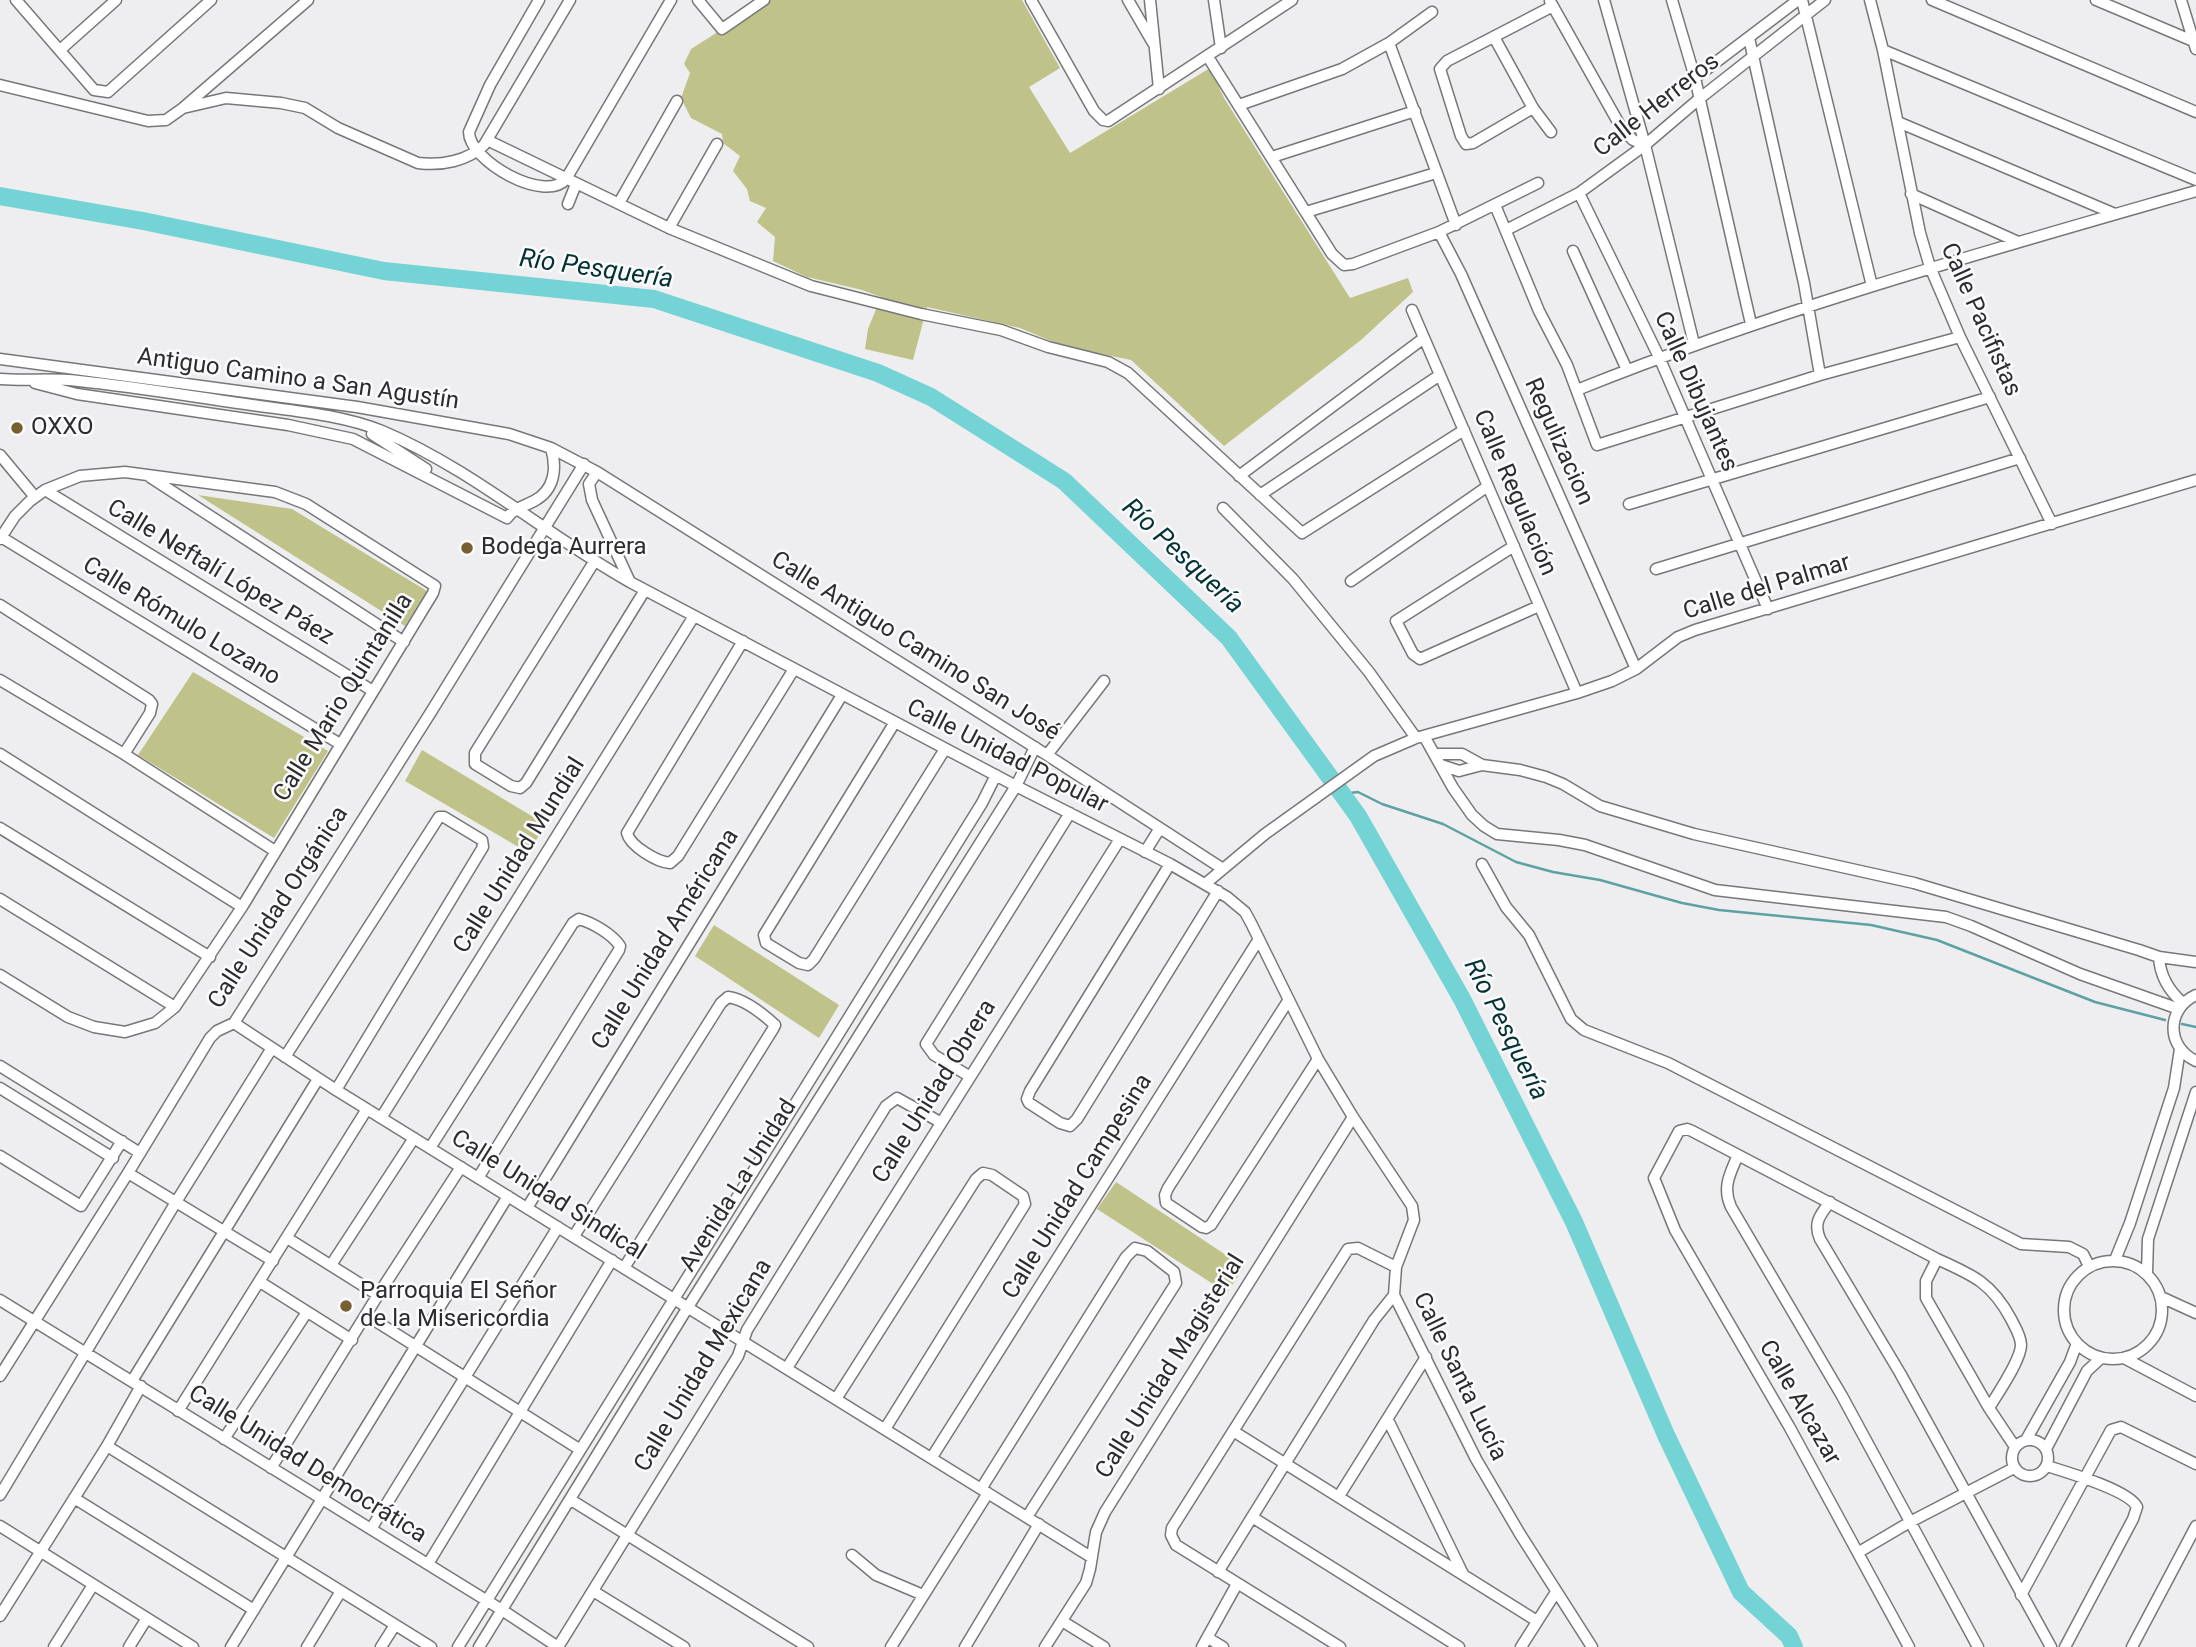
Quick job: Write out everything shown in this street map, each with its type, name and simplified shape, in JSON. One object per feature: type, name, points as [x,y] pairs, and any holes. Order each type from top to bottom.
[{"type":"street","points":[[60,50],[116,0]]},
{"type":"street","points":[[106,110],[108,92],[211,0]]},
{"type":"street","points":[[179,112],[309,0]]},
{"type":"street","points":[[539,0],[490,85],[474,119],[469,139],[477,152],[512,177],[536,186],[556,187],[571,181]]},
{"type":"street","points":[[0,85],[158,122],[179,112],[226,98],[281,103],[304,108],[338,128],[418,163],[445,163],[477,152],[487,140],[570,0]]},
{"type":"street","points":[[568,204],[571,181],[671,0]]},
{"type":"street","points":[[698,0],[722,29],[764,0]]},
{"type":"street","points":[[1031,0],[1094,111],[1108,121],[1209,57],[1289,1]]},
{"type":"street","points":[[1128,0],[1155,46]]},
{"type":"street","points":[[1150,0],[1159,89]]},
{"type":"street","points":[[1214,0],[1221,48]]},
{"type":"street","points":[[1604,0],[1645,145],[1694,344]]},
{"type":"street","points":[[1672,0],[1695,78],[1751,324]]},
{"type":"street","points":[[1800,0],[1807,15],[1872,286]]},
{"type":"street","name":"Calle Herreros","points":[[1695,78],[1749,38],[1781,5],[1800,0]]},
{"type":"street","name":"Calle Herreros","points":[[1506,230],[1579,193],[1645,145],[1825,0]]},
{"type":"street","name":"Calle Pacifistas","points":[[1870,0],[1883,50],[1911,194],[1930,267],[1960,337],[2052,524]]},
{"type":"street","points":[[1932,0],[2196,113]]},
{"type":"street","points":[[2096,0],[2195,45]]},
{"type":"street","points":[[2181,0],[2195,45]]},
{"type":"street","points":[[19,1],[94,90],[108,92]]},
{"type":"street","points":[[1533,108],[1474,143],[1466,144],[1440,69],[1447,61],[1552,3],[1622,129],[1633,140],[1645,145]]},
{"type":"street","points":[[1239,105],[1342,69],[1389,43],[1432,12]]},
{"type":"street","points":[[1494,37],[1533,108],[1551,132]]},
{"type":"street","points":[[1749,38],[1808,307],[1820,375]]},
{"type":"street","points":[[1389,43],[1456,225]]},
{"type":"street","points":[[1883,50],[2196,180]]},
{"type":"street","points":[[1209,57],[1332,254],[1344,265],[1456,225],[1538,183]]},
{"type":"street","points":[[215,81],[226,98]]},
{"type":"street","points":[[90,107],[94,90]]},
{"type":"street","points":[[620,203],[677,101]]},
{"type":"street","points":[[1272,157],[1415,111]]},
{"type":"street","points":[[1898,122],[2115,214]]},
{"type":"street","points":[[487,140],[669,228],[811,286],[921,314],[1001,330],[1048,347],[1108,362],[1128,373],[1302,533],[1464,430]]},
{"type":"street","points":[[669,228],[716,144]]},
{"type":"street","points":[[1306,212],[1436,173]]},
{"type":"street","points":[[1577,390],[1751,324],[2016,241],[2196,191]]},
{"type":"street","name":"Calle Dibujantes","points":[[1579,193],[1659,357],[1768,609]]},
{"type":"street","points":[[1911,194],[2016,241]]},
{"type":"street","points":[[1495,205],[1539,311],[1567,365],[1597,445],[1820,375],[1960,337]]},
{"type":"street","name":"Regulizacion","points":[[1439,232],[1461,274],[1636,669]]},
{"type":"street","points":[[1573,251],[1627,370]]},
{"type":"street","name":"Calle Regulación","points":[[1412,310],[1577,693]]},
{"type":"street","points":[[1239,476],[1423,338]]},
{"type":"street","name":"Antiguo Camino a San Agustín","points":[[0,359],[357,407],[509,434],[551,448],[584,464]]},
{"type":"street","points":[[1260,495],[1440,375]]},
{"type":"street","name":"Antiguo Camino a San Agustín","points":[[0,379],[81,381],[348,421],[396,438],[449,466],[545,529]]},
{"type":"street","points":[[32,381],[65,392],[288,425],[353,439],[507,518],[515,507],[533,502],[549,488],[555,468],[551,448]]},
{"type":"street","points":[[167,407],[187,396]]},
{"type":"street","points":[[1629,504],[1990,397]]},
{"type":"street","points":[[348,421],[405,454],[440,482]]},
{"type":"street","points":[[0,455],[34,497]]},
{"type":"street","points":[[1656,569],[2020,458]]},
{"type":"street","name":"Calle Antiguo Camino San José","points":[[584,464],[1035,747],[1223,869]]},
{"type":"street","name":"Calle Unidad Orgánica","points":[[0,1376],[210,1038],[217,1031],[234,1023],[584,464]]},
{"type":"street","name":"Calle Mario Quintanilla","points":[[0,975],[68,1017],[94,1027],[125,1032],[155,1023],[175,1007],[243,907],[275,850],[435,590],[429,580],[306,504],[275,492],[124,471],[101,472],[64,480],[45,490],[15,516],[1,538]]},
{"type":"street","points":[[597,472],[589,484],[592,500],[630,582]]},
{"type":"street","points":[[148,476],[404,642]]},
{"type":"street","name":"Calle del Palmar","points":[[1205,884],[1265,834],[1389,748],[1612,681],[1636,669],[1678,637],[2196,480]]},
{"type":"street","points":[[1351,581],[1488,486]]},
{"type":"street","name":"Calle Neftalí López Páez","points":[[45,490],[373,691]]},
{"type":"street","points":[[1223,508],[1293,579],[1435,754],[1453,788],[1472,815],[1484,827],[1497,834],[1585,845],[1715,890],[1946,917],[2080,974],[2181,1006]]},
{"type":"street","name":"Calle Unidad Popular","points":[[545,529],[630,582],[1218,891],[1245,912],[1318,1059],[1353,1117]]},
{"type":"street","name":"Calle Rómulo Lozano","points":[[1,538],[340,744]]},
{"type":"street","points":[[1514,546],[1396,621],[1413,653],[1420,659],[1539,606]]},
{"type":"street","points":[[594,562],[475,753],[475,764],[511,786],[523,786],[645,590]]},
{"type":"street","points":[[0,606],[149,700],[152,704],[150,713],[124,754]]},
{"type":"street","name":"Calle Unidad Mundial","points":[[381,1118],[694,616]]},
{"type":"street","points":[[743,641],[629,828],[629,839],[662,861],[670,863],[678,856],[794,669]]},
{"type":"street","points":[[0,680],[124,754],[275,850]]},
{"type":"street","points":[[1047,755],[1104,681]]},
{"type":"street","name":"Calle Unidad Américana","points":[[527,1208],[842,695]]},
{"type":"street","points":[[895,722],[764,935],[766,943],[799,963],[808,965],[814,959],[945,749]]},
{"type":"street","name":"Avenida La Unidad","points":[[479,1647],[688,1307],[1016,786],[1035,747]]},
{"type":"street","points":[[0,754],[243,907]]},
{"type":"street","points":[[1435,754],[1462,754],[1482,765],[1546,777],[1600,806],[1648,821],[1803,860],[1914,883],[2159,957],[2196,962]]},
{"type":"street","points":[[1441,765],[1460,771],[1482,765]]},
{"type":"street","name":"Avenida La Unidad","points":[[458,1647],[982,803],[996,775]]},
{"type":"street","points":[[969,1076],[928,1049],[926,1044],[1070,813]]},
{"type":"street","points":[[285,1057],[440,816],[482,840],[485,843],[483,847],[336,1090]]},
{"type":"street","points":[[0,828],[210,957]]},
{"type":"street","points":[[1145,852],[1160,828]]},
{"type":"street","name":"Calle Unidad Obrera","points":[[787,1368],[1120,839]]},
{"type":"street","points":[[1170,864],[1030,1091],[1027,1099],[1029,1102],[1060,1123],[1070,1126],[1077,1119],[1218,891]]},
{"type":"street","points":[[1482,864],[1506,907],[1529,935],[1571,1019],[1584,1030],[1668,1063],[2021,1244],[2078,1250],[2089,1266]]},
{"type":"street","points":[[0,899],[175,1007]]},
{"type":"street","points":[[430,1148],[573,923],[579,919],[587,921],[620,946],[478,1178]]},
{"type":"street","name":"Calle Unidad Campesina","points":[[932,1457],[1259,939]]},
{"type":"street","points":[[2159,957],[2160,969],[2181,1006]]},
{"type":"street","points":[[2115,1260],[2130,1223],[2174,1087],[2180,1049],[2173,1028],[2181,1006],[2196,995]]},
{"type":"street","points":[[573,1237],[724,1000],[728,997],[737,999],[775,1025],[624,1268]]},
{"type":"street","points":[[1288,1001],[1168,1188],[1165,1195],[1167,1203],[1206,1228],[1214,1220],[1318,1059]]},
{"type":"street","name":"Calle Unidad Sindical","points":[[234,1023],[318,1079],[1091,1557]]},
{"type":"street","points":[[0,1495],[272,1048]]},
{"type":"street","points":[[2180,1049],[2196,1061]]},
{"type":"street","points":[[0,1066],[140,1153]]},
{"type":"street","points":[[0,1616],[107,1446],[136,1384],[318,1079]]},
{"type":"street","points":[[0,1087],[113,1158]]},
{"type":"street","points":[[2147,1273],[2148,1239],[2196,1092]]},
{"type":"street","name":"Calle Unidad Mexicana","points":[[558,1647],[738,1356],[747,1330],[886,1106],[897,1098],[904,1100],[940,1122]]},
{"type":"street","points":[[178,1410],[367,1109]]},
{"type":"street","name":"Calle Santa Lucía","points":[[1353,1117],[1414,1213],[1414,1220],[1396,1267],[1394,1295],[1475,1460],[1592,1647]]},
{"type":"street","name":"Calle Unidad Magisterial","points":[[1045,1647],[1086,1583],[1096,1532],[1105,1512],[1353,1117]]},
{"type":"street","name":"Calle Alcazar","points":[[1738,1155],[1683,1129],[1679,1131],[1654,1178],[1675,1230],[1790,1428],[1909,1647]]},
{"type":"street","points":[[331,1265],[414,1138]]},
{"type":"street","points":[[0,1156],[80,1206],[122,1141]]},
{"type":"street","points":[[1978,1647],[1842,1396],[1731,1207],[1725,1193],[1738,1155],[1937,1259],[1976,1276],[1996,1294],[2019,1335],[2021,1345],[2017,1359],[1989,1408]]},
{"type":"street","points":[[271,1468],[461,1167]]},
{"type":"street","points":[[128,1173],[273,1261]]},
{"type":"street","points":[[836,1399],[976,1179],[986,1173],[1018,1192],[1025,1200],[1020,1212],[885,1429]]},
{"type":"street","points":[[231,1647],[508,1196]]},
{"type":"street","points":[[1830,1202],[1817,1220],[1817,1233],[1900,1373],[2051,1647]]},
{"type":"street","points":[[372,1529],[558,1227]]},
{"type":"street","points":[[287,1238],[378,1295]]},
{"type":"street","points":[[1340,1647],[1176,1545],[1171,1535],[1172,1528],[1345,1253],[1352,1247],[1358,1248],[1396,1267]]},
{"type":"street","points":[[892,1647],[1126,1257],[1135,1248],[1147,1251],[1174,1272],[1177,1278],[1027,1517]]},
{"type":"street","points":[[1937,1259],[1926,1281],[1926,1298],[1989,1408],[2015,1447]]},
{"type":"street","points":[[428,1564],[612,1260]]},
{"type":"street","points":[[2115,1260],[2132,1264],[2147,1273],[2161,1297],[2163,1315],[2157,1333],[2146,1347],[2124,1358],[2101,1358],[2084,1350],[2077,1343],[2065,1319],[2064,1301],[2075,1277],[2089,1266],[2115,1260]]},
{"type":"street","points":[[260,1282],[352,1340]]},
{"type":"street","points":[[1218,1572],[1374,1320],[1394,1295]]},
{"type":"street","points":[[2161,1297],[2196,1313]]},
{"type":"street","name":"Calle Unidad Democrática","points":[[0,1300],[558,1647]]},
{"type":"street","points":[[224,1438],[307,1312]]},
{"type":"street","points":[[366,1315],[579,1449]]},
{"type":"street","points":[[2026,1440],[2037,1441],[2046,1449],[2049,1460],[2044,1471],[2034,1477],[2022,1475],[2014,1468],[2011,1457],[2015,1447],[2026,1440],[2070,1362],[2077,1343]]},
{"type":"street","points":[[1339,1496],[1426,1357]]},
{"type":"street","points":[[2046,1449],[2087,1371],[2101,1358]]},
{"type":"street","points":[[2124,1358],[2196,1396]]},
{"type":"street","points":[[2070,1362],[2087,1371]]},
{"type":"street","points":[[1388,1420],[1463,1574]]},
{"type":"street","points":[[2021,1595],[2111,1430],[2116,1427],[2127,1429],[2196,1464]]},
{"type":"street","points":[[1233,1431],[1537,1621]]},
{"type":"street","points":[[107,1446],[431,1647]]},
{"type":"street","points":[[2047,1466],[2086,1478],[2132,1499],[2137,1507],[2065,1647]]},
{"type":"street","points":[[1859,1552],[2014,1468]]},
{"type":"street","points":[[74,1498],[254,1610]]},
{"type":"street","points":[[571,1500],[808,1647]]},
{"type":"street","points":[[1252,1517],[1459,1647]]},
{"type":"street","points":[[965,1647],[1039,1524]]},
{"type":"street","points":[[0,1526],[193,1647]]},
{"type":"street","points":[[2132,1647],[2196,1526]]},
{"type":"street","points":[[852,1555],[876,1575],[923,1595]]},
{"type":"street","points":[[1223,1647],[1205,1642],[1237,1584]]},
{"type":"street","points":[[54,1647],[93,1585]]},
{"type":"street","points":[[307,1647],[341,1591]]},
{"type":"street","points":[[593,1591],[684,1647]]},
{"type":"street","points":[[1521,1647],[1556,1592]]},
{"type":"street","points":[[129,1647],[147,1618]]},
{"type":"street","points":[[1062,1621],[1104,1647]]},
{"type":"street","points":[[381,1647],[395,1625]]},
{"type":"green space","points":[[768,0],[1022,0],[1060,68],[1029,87],[1070,153],[1210,68],[1224,98],[1350,298],[1408,278],[1413,292],[1361,340],[1224,446],[1131,360],[1063,346],[1020,328],[927,307],[913,360],[865,349],[868,329],[881,297],[807,277],[773,261],[775,237],[757,222],[766,208],[750,201],[747,189],[733,171],[740,156],[723,143],[722,134],[691,118],[681,98],[690,73],[684,64],[691,49]]},
{"type":"green space","points":[[198,495],[292,509],[427,591],[405,626]]},
{"type":"green space","points":[[193,672],[328,751],[274,838],[138,755]]},
{"type":"green space","points":[[422,750],[545,824],[529,853],[405,781]]},
{"type":"green space","points":[[714,925],[839,1005],[819,1038],[695,956]]},
{"type":"green space","points":[[1116,1182],[1244,1267],[1227,1293],[1097,1209]]},
{"type":"waterway","name":"Río Pesquería","points":[[0,196],[143,221],[384,271],[654,299],[878,373],[931,397],[1064,481],[1229,638],[1358,816],[1462,999],[1574,1222],[1666,1435],[1741,1592],[1789,1636],[1794,1647]]},
{"type":"waterway","points":[[1342,794],[1358,792],[1382,804],[1443,824],[1516,862],[1719,910],[1871,925],[1937,940],[2095,1002],[2165,1020]]},
{"type":"waterway","points":[[2182,1024],[2196,1027]]},
{"type":"place","name":"OXXO","points":[[17,428]]},
{"type":"place","name":"Bodega Aurrera","points":[[467,548]]},
{"type":"place","name":"Parroquia El Señor de la Misericordia","points":[[346,1306]]}]
